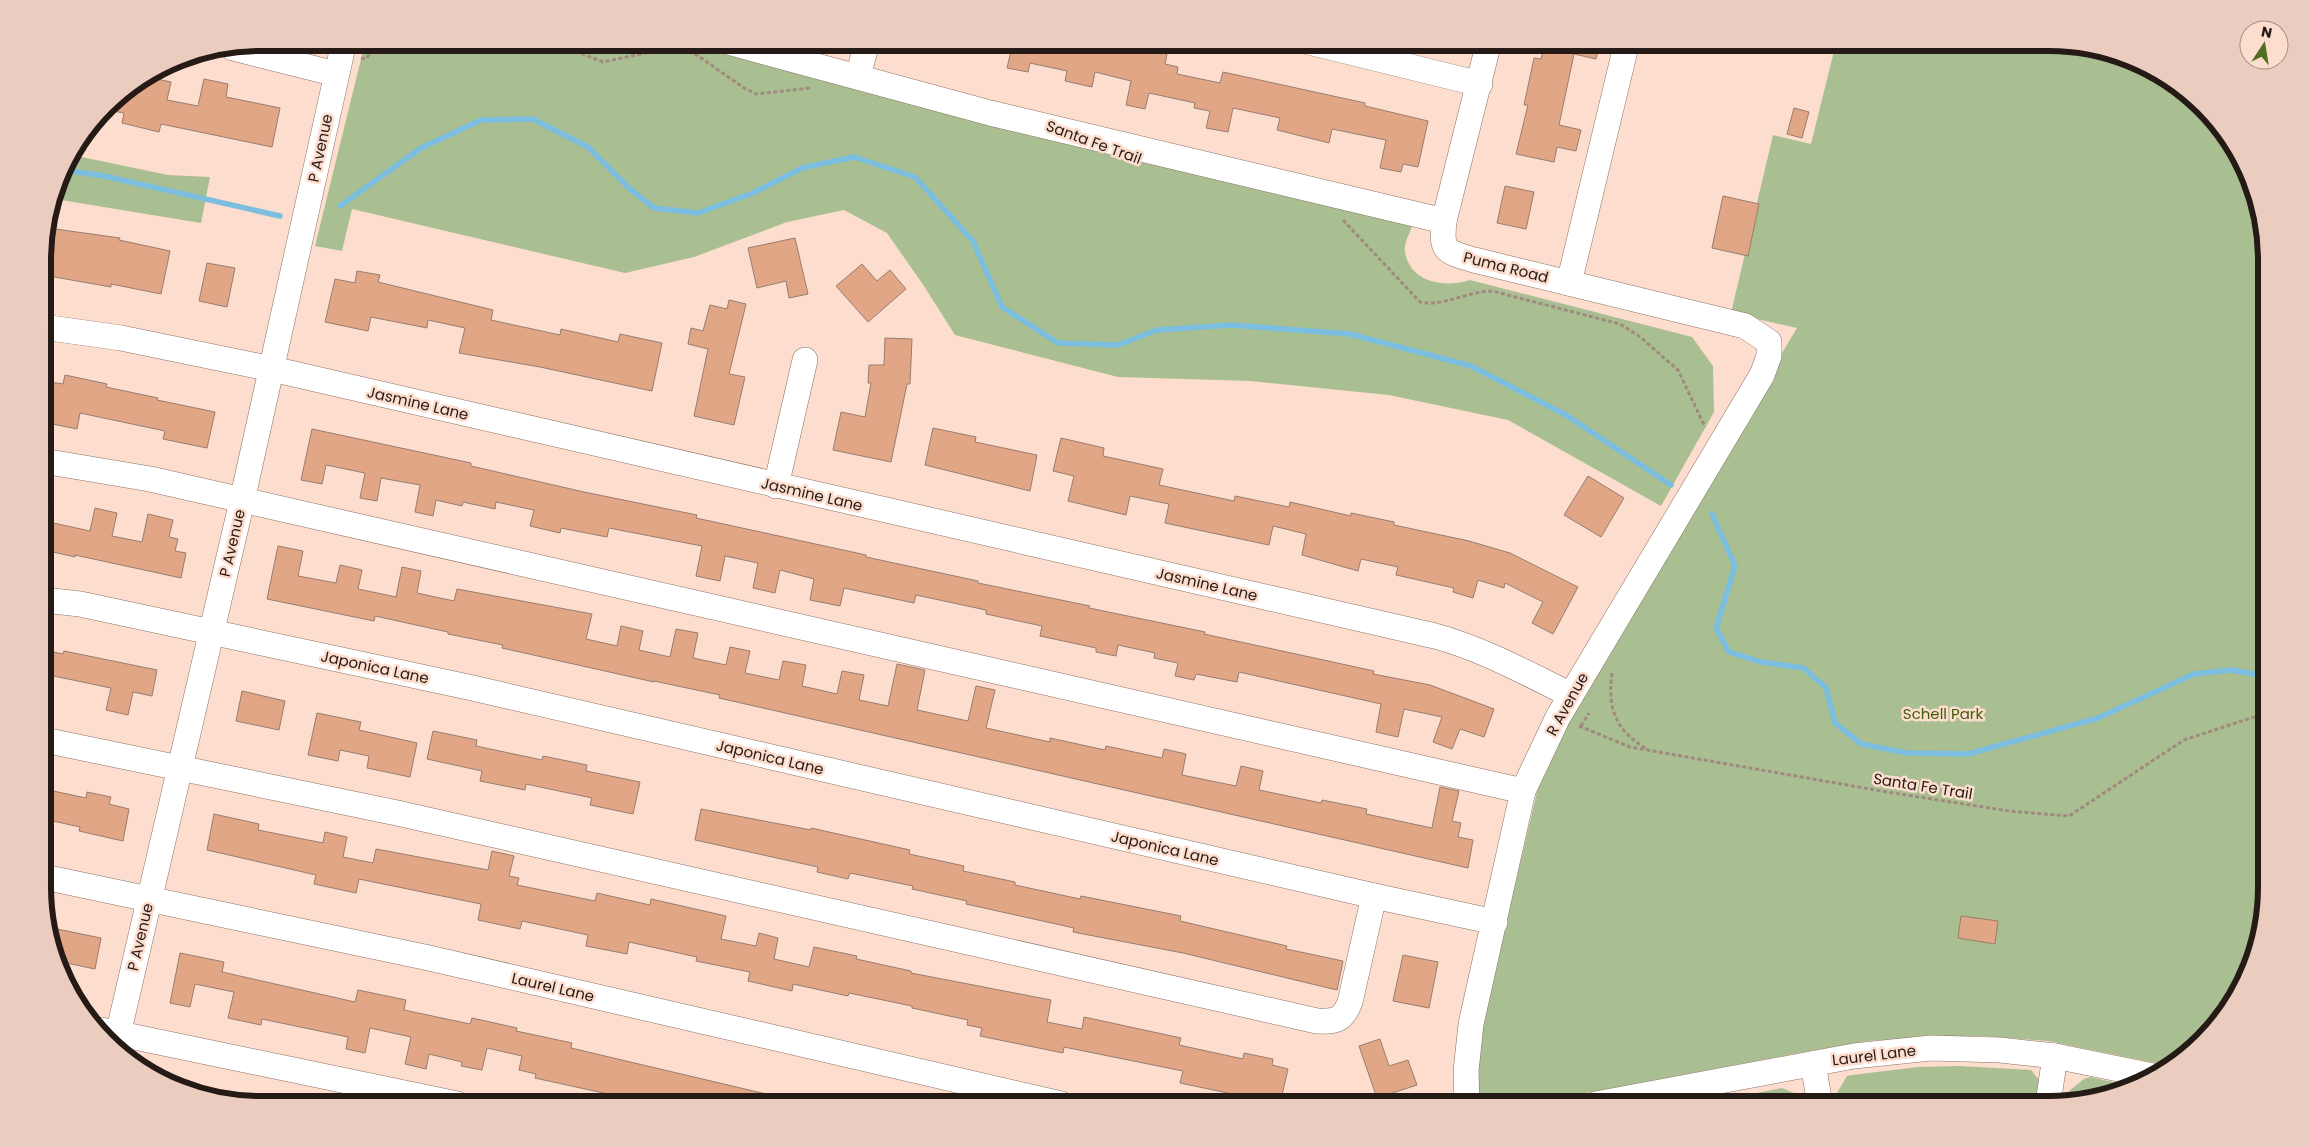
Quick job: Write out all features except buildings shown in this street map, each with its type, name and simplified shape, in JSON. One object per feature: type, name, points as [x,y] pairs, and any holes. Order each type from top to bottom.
[{"type":"street","name":"P Avenue","points":[[112,1035],[150,899],[272,369],[342,51]]},
{"type":"street","points":[[761,51],[1018,120],[1444,221]]},
{"type":"street","points":[[858,77],[865,51]]},
{"type":"street","points":[[1346,51],[1480,84]]},
{"type":"street","name":"Puma Road","points":[[1488,51],[1444,221],[1442,242],[1448,250],[1455,254],[1745,326],[1769,342]]},
{"type":"street","points":[[1569,283],[1625,51]]},
{"type":"street","points":[[248,52],[336,74]]},
{"type":"street","name":"Jasmine Lane","points":[[51,328],[121,338],[272,369],[1435,636],[1459,643],[1503,661],[1571,695]]},
{"type":"street","name":"R Avenue","points":[[1467,1096],[1467,1049],[1523,791],[1558,717],[1762,375],[1769,356],[1769,342]]},
{"type":"street","points":[[776,486],[805,360]]},
{"type":"street","points":[[51,462],[141,478],[242,500],[1523,791]]},
{"type":"street","name":"Japonica Lane","points":[[51,601],[80,604],[468,687],[1374,896],[1495,922]]},
{"type":"street","points":[[51,741],[397,813],[1317,1021],[1332,1022],[1345,1015],[1350,1002],[1374,896]]},
{"type":"street","name":"Laurel Lane","points":[[51,878],[429,958],[1025,1096]]},
{"type":"street","points":[[112,1035],[417,1096]]},
{"type":"street","name":"Laurel Lane","points":[[1639,1096],[1854,1056],[1931,1048],[2000,1050],[2055,1056],[2142,1074]]},
{"type":"street","points":[[2049,1096],[2055,1056]]},
{"type":"street","points":[[1813,1064],[1819,1096]]},
{"type":"path","points":[[575,51],[603,62],[655,51]]},
{"type":"path","points":[[686,51],[697,55],[744,88],[756,94],[812,88]]},
{"type":"path","points":[[1340,217],[1420,302],[1431,305],[1480,291],[1492,291],[1605,318],[1620,324],[1639,336],[1678,370],[1703,420],[1707,433]]},
{"type":"path","points":[[1612,673],[1609,692],[1612,710],[1616,719],[1620,727],[1633,741],[1650,751]]},
{"type":"path","name":"Santa Fe Trail","points":[[1558,717],[1630,747],[1650,751],[1887,792],[2009,810],[2069,816],[2184,740],[2258,716]]},
{"type":"green space","points":[[363,51],[711,51],[1412,226],[1405,246],[1408,262],[1414,271],[1430,281],[1450,283],[1470,280],[1692,337],[1713,366],[1714,412],[1661,506],[1508,420],[1389,395],[1251,381],[1118,377],[955,335],[887,233],[844,210],[787,222],[694,257],[625,273],[352,209],[342,251],[315,246]]},
{"type":"green space","name":"Schell Park","points":[[1834,51],[2049,51],[2103,58],[2129,67],[2153,79],[2176,94],[2197,112],[2215,133],[2230,156],[2242,180],[2251,206],[2258,260],[2258,887],[2254,928],[2247,954],[2230,991],[2215,1014],[2197,1035],[2160,1064],[2048,1041],[1983,1036],[1911,1038],[1868,1041],[1570,1096],[1477,1096],[1474,1069],[1510,906],[1538,788],[1568,712],[1797,328],[1731,313],[1773,135],[1811,144]]},
{"type":"green space","points":[[79,156],[168,175],[210,177],[201,223],[60,200]]},
{"type":"green space","points":[[1960,1066],[2031,1070],[2039,1080],[2039,1096],[1838,1096],[1837,1093],[1847,1076],[1918,1067]]},
{"type":"green space","points":[[2090,1077],[2120,1083],[2090,1092],[2068,1095],[2069,1091],[2084,1079]]},
{"type":"green space","points":[[1782,1088],[1801,1096],[1740,1096]]},
{"type":"waterway","points":[[340,206],[421,148],[481,120],[533,119],[588,147],[629,188],[654,208],[698,213],[753,193],[802,168],[854,157],[915,177],[973,241],[1002,307],[1058,343],[1118,345],[1157,330],[1231,325],[1350,334],[1471,366],[1566,415],[1671,485]]},
{"type":"waterway","points":[[71,171],[104,176],[280,216]]},
{"type":"waterway","points":[[1712,514],[1735,566],[1716,628],[1729,652],[1761,662],[1804,668],[1826,688],[1835,723],[1861,744],[1907,753],[1968,754],[2098,718],[2194,674],[2231,670],[2258,675]]}]
